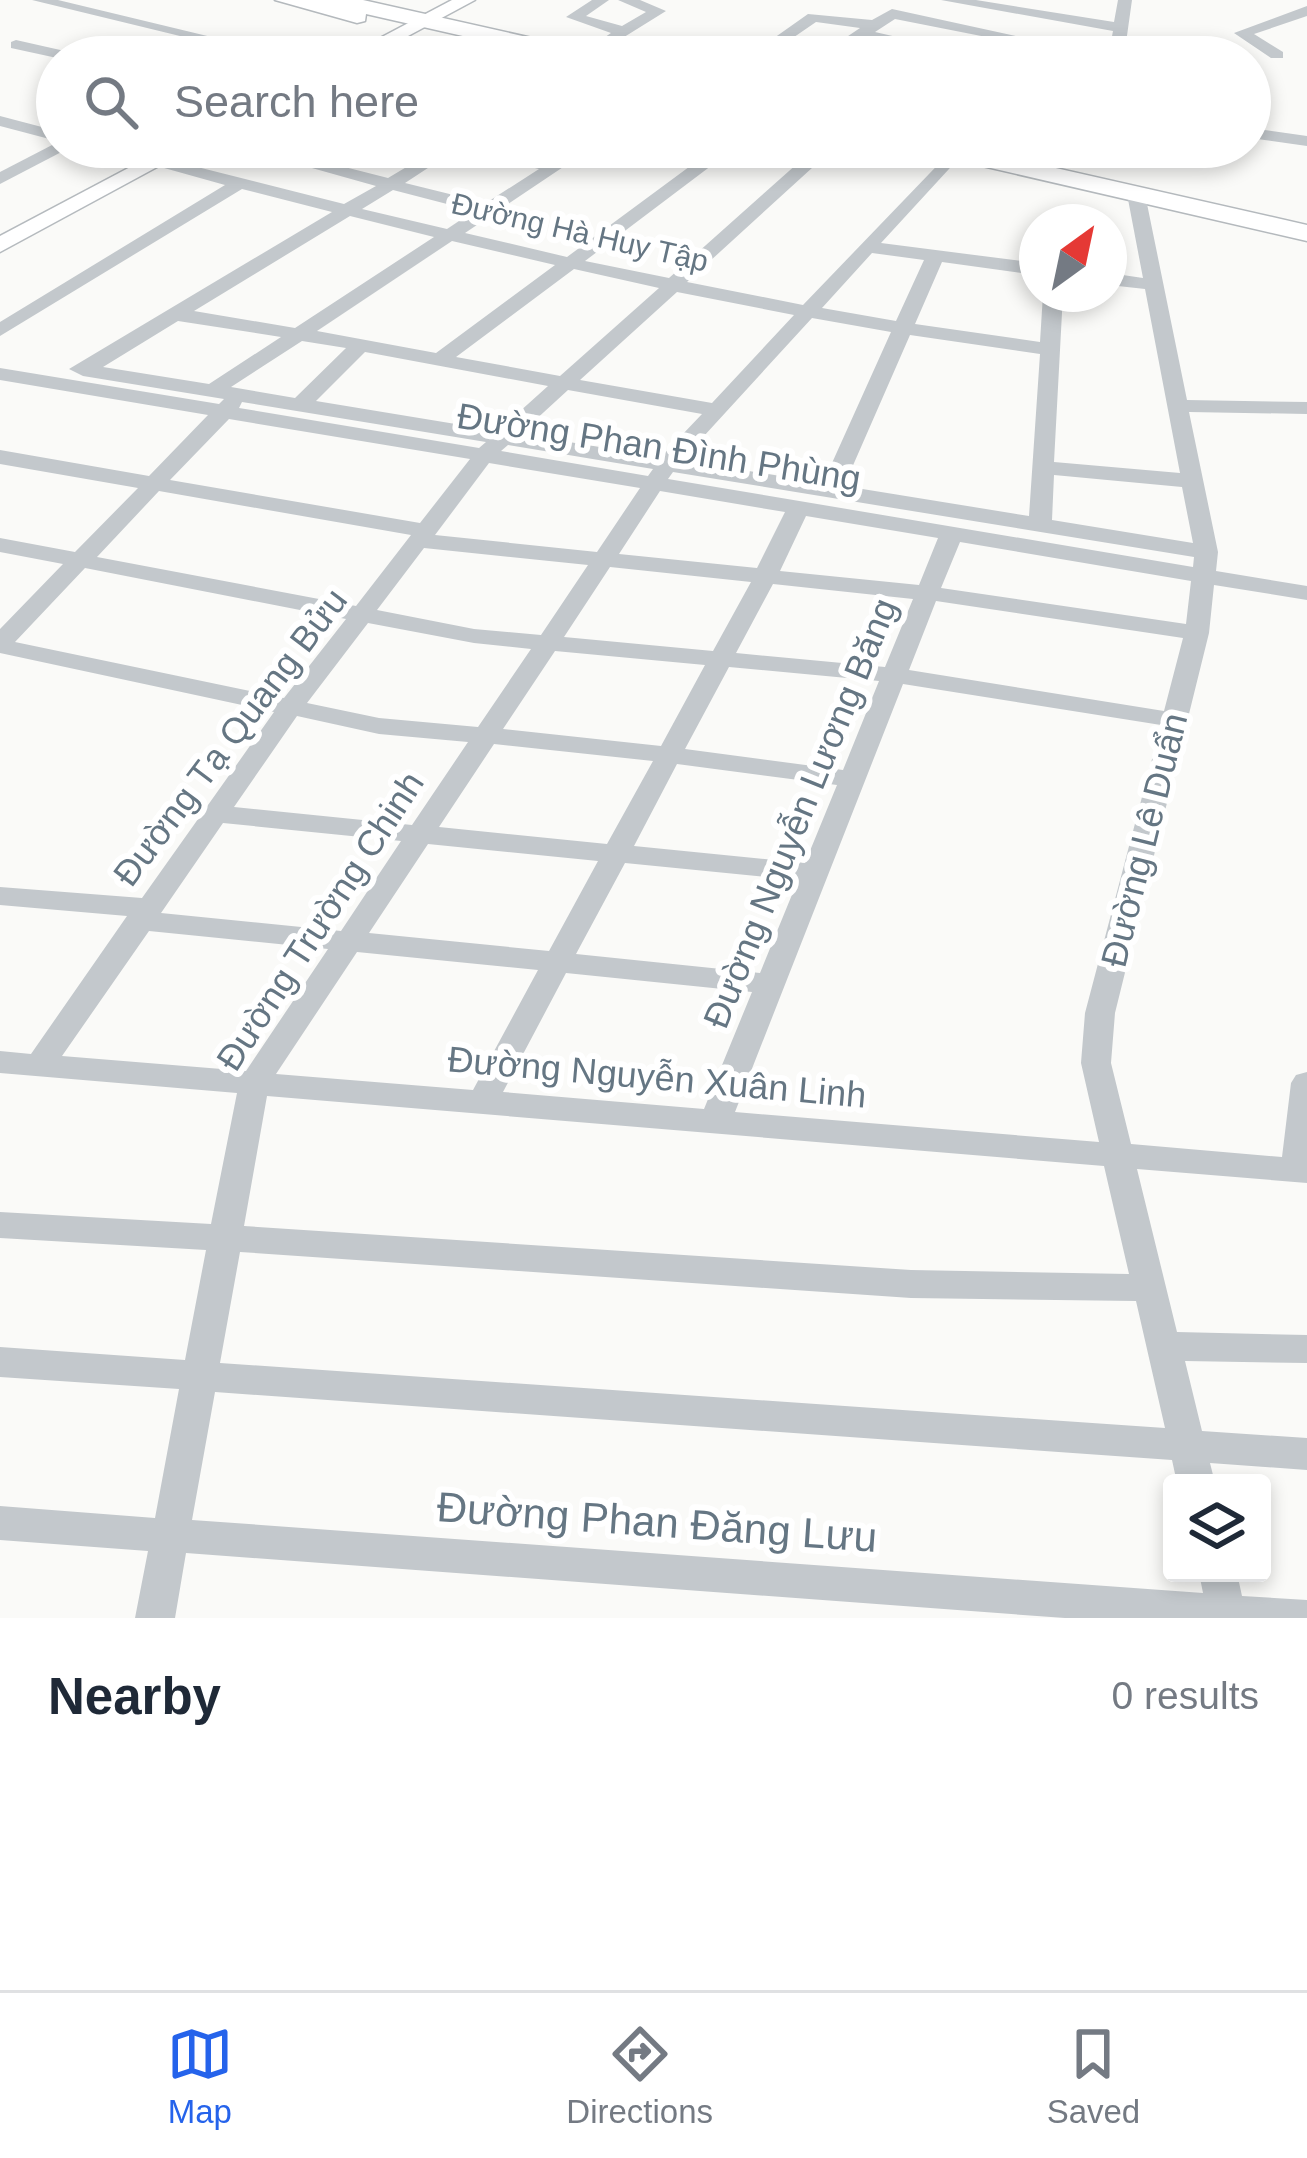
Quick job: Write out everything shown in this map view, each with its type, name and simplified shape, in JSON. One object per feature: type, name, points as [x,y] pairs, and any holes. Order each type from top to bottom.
[{"type":"highway","points":[[286,0],[476,36]]},
{"type":"highway","points":[[334,0],[459,36]]},
{"type":"highway","points":[[1021,168],[1307,233]]},
{"type":"highway","points":[[1097,168],[1307,220]]},
{"type":"main road","points":[[397,36],[466,0]]},
{"type":"main road","points":[[0,245],[145,168]]},
{"type":"street","points":[[39,0],[195,36]]},
{"type":"street","points":[[602,0],[574,17],[626,32]]},
{"type":"street","points":[[619,36],[658,11],[625,0]]},
{"type":"street","points":[[948,0],[1119,27]]},
{"type":"street","points":[[1118,36],[1125,0]]},
{"type":"street","points":[[856,36],[897,14],[1007,36]]},
{"type":"street","points":[[785,36],[813,17],[894,36]]},
{"type":"street","points":[[1247,36],[1242,33],[1277,19],[1306,23]]},
{"type":"street","points":[[1271,52],[1306,23]]},
{"type":"street","points":[[16,45],[36,49]]},
{"type":"street","points":[[0,121],[36,130]]},
{"type":"street","points":[[1271,136],[1307,141]]},
{"type":"street","points":[[0,179],[36,160]]},
{"type":"street","name":"Đường Hà Huy Tập","points":[[182,168],[668,288],[902,330],[1052,350]]},
{"type":"street","points":[[327,168],[487,208]]},
{"type":"street","points":[[82,370],[416,168]]},
{"type":"street","points":[[0,645],[154,484],[225,400],[298,332],[551,168]]},
{"type":"street","points":[[440,360],[699,168]]},
{"type":"street","name":"Đường Tạ Quang Bửu","points":[[39,1066],[289,709],[494,447],[802,168]]},
{"type":"street","name":"Đường Trường Chinh","points":[[155,1618],[254,1083],[661,474],[872,247],[929,168]]},
{"type":"street","points":[[0,329],[242,182]]},
{"type":"street","name":"Đường Lê Duẩn","points":[[1136,194],[1206,564],[1197,633],[1100,1013],[1096,1063],[1194,1474]]},
{"type":"street","points":[[872,247],[1019,267]]},
{"type":"street","points":[[830,492],[935,256]]},
{"type":"street","points":[[1127,281],[1156,285]]},
{"type":"street","points":[[1040,525],[1053,312]]},
{"type":"street","points":[[172,314],[298,332],[358,348],[717,410]]},
{"type":"street","points":[[300,405],[358,348]]},
{"type":"street","name":"Đường Phan Đình Phùng","points":[[0,356],[494,447],[1040,525],[1307,593]]},
{"type":"street","name":"Đường Phan Đình Phùng","points":[[0,374],[300,405],[494,447]]},
{"type":"street","points":[[1179,406],[1307,407]]},
{"type":"street","points":[[0,457],[424,536],[603,561],[928,593],[1197,633]]},
{"type":"street","points":[[1044,468],[1192,481]]},
{"type":"street","name":"Đường Phan Đình Phùng","points":[[661,474],[799,506],[952,532],[1206,564]]},
{"type":"street","points":[[482,1102],[799,506]]},
{"type":"street","name":"Đường Nguyễn Lương Băng","points":[[715,1121],[952,532]]},
{"type":"street","points":[[0,545],[474,636],[894,675],[1175,720]]},
{"type":"street","points":[[0,645],[289,709],[412,730],[488,734],[852,779]]},
{"type":"street","points":[[215,814],[815,874]]},
{"type":"street","points":[[0,896],[348,942],[771,984]]},
{"type":"street","name":"Đường Nguyễn Xuân Linh","points":[[0,1062],[1301,1171]]},
{"type":"street","points":[[1301,1171],[1307,1084]]},
{"type":"street","points":[[0,1225],[911,1284],[1150,1288]]},
{"type":"street","points":[[1163,1346],[1307,1349]]},
{"type":"street","points":[[0,1362],[1307,1454]]},
{"type":"street","name":"Đường Phan Đăng Lưu","points":[[0,1523],[1228,1616],[1307,1618]]},
{"type":"street","points":[[1220,1582],[1228,1616]]}]
